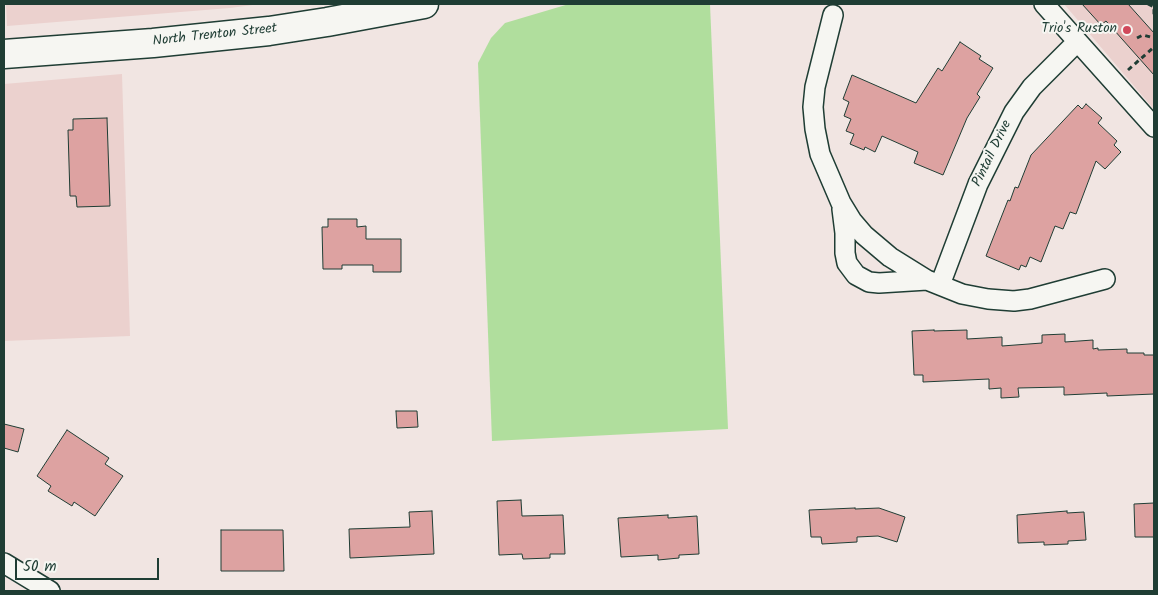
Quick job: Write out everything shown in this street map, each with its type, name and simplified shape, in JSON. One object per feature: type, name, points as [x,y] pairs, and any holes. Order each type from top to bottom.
[{"type":"highway","name":"North Trenton Street","points":[[4,54],[153,43],[269,31],[336,21],[424,4]]},
{"type":"street","points":[[1044,4],[1154,127]]},
{"type":"street","points":[[833,15],[815,87],[813,107],[820,154],[840,203],[852,221],[876,246],[904,267],[934,282],[962,294],[988,299],[1014,301],[1105,279]]},
{"type":"street","name":"Pintail Drive","points":[[934,282],[978,184],[1014,112],[1032,87],[1077,42]]},
{"type":"street","points":[[840,203],[844,228],[845,254],[848,263],[856,275],[869,282],[879,283],[934,282]]},
{"type":"street","points":[[4,562],[50,591]]},
{"type":"path","points":[[1148,4],[1154,7],[1154,15]]},
{"type":"path","points":[[1137,38],[1143,35],[1154,38]]},
{"type":"path","points":[[1127,70],[1154,47]]},
{"type":"path","points":[[1149,51],[1152,55]]},
{"type":"shaded area","points":[[6,4],[260,4],[7,26]]},
{"type":"shaded area","points":[[1064,4],[1154,4],[1154,110],[1152,107]]},
{"type":"shaded area","points":[[122,74],[130,336],[4,341],[4,84]]},
{"type":"green space","points":[[569,4],[710,4],[728,429],[492,441],[478,63],[491,38],[505,23]]},
{"type":"building","name":"Trio's Ruston","points":[[1082,4],[1128,4],[1154,33],[1154,75],[1106,21],[1101,25]]},
{"type":"building","points":[[960,42],[981,56],[979,59],[993,68],[977,94],[980,97],[967,118],[943,175],[914,163],[918,152],[882,136],[875,152],[865,147],[864,150],[850,144],[854,134],[846,131],[851,119],[844,116],[849,102],[843,99],[852,75],[916,103],[938,68],[942,71]]},
{"type":"building","points":[[1086,104],[1102,118],[1098,123],[1117,141],[1114,145],[1121,152],[1105,169],[1096,161],[1076,214],[1070,212],[1063,229],[1055,226],[1041,262],[1030,257],[1026,267],[1021,265],[1019,270],[986,256],[1008,200],[1010,201],[1015,187],[1018,188],[1031,155],[1078,105],[1082,109]]},
{"type":"building","points":[[107,118],[110,206],[77,207],[76,196],[70,196],[68,130],[73,130],[73,119]]},
{"type":"building","points":[[328,219],[357,219],[357,227],[366,226],[366,239],[401,239],[401,272],[373,272],[373,265],[342,265],[342,269],[323,269],[322,227],[328,227]]},
{"type":"building","points":[[967,330],[967,339],[1002,337],[1002,346],[1042,343],[1042,335],[1065,334],[1065,342],[1093,340],[1093,349],[1127,349],[1127,353],[1154,355],[1154,394],[1107,396],[1107,393],[1064,395],[1064,387],[1018,388],[1019,397],[1001,398],[1001,388],[989,389],[989,379],[923,382],[923,375],[914,375],[912,331]]},
{"type":"building","points":[[396,411],[417,411],[418,427],[397,428]]},
{"type":"building","points":[[4,424],[24,429],[18,452],[4,448]]},
{"type":"building","points":[[67,430],[109,458],[105,464],[123,476],[95,516],[74,502],[72,506],[48,491],[51,486],[37,476]]},
{"type":"building","points":[[521,500],[522,516],[563,515],[565,554],[550,554],[550,558],[523,559],[522,554],[499,555],[497,501]]},
{"type":"building","points":[[1154,503],[1154,537],[1135,537],[1134,504]]},
{"type":"building","points":[[879,508],[905,517],[897,542],[878,536],[857,537],[857,542],[822,544],[821,537],[811,537],[809,510]]},
{"type":"building","points":[[432,511],[434,554],[350,558],[349,529],[410,527],[409,512]]},
{"type":"building","points":[[1067,511],[1067,513],[1084,512],[1086,540],[1068,541],[1068,544],[1044,545],[1044,542],[1018,543],[1017,515]]},
{"type":"building","points":[[668,515],[668,518],[697,516],[699,554],[679,555],[679,558],[658,560],[658,555],[621,557],[618,518]]},
{"type":"building","points":[[221,530],[283,530],[284,571],[221,571]]},
{"type":"place","name":"Trio's Ruston","points":[[1127,30]]}]
